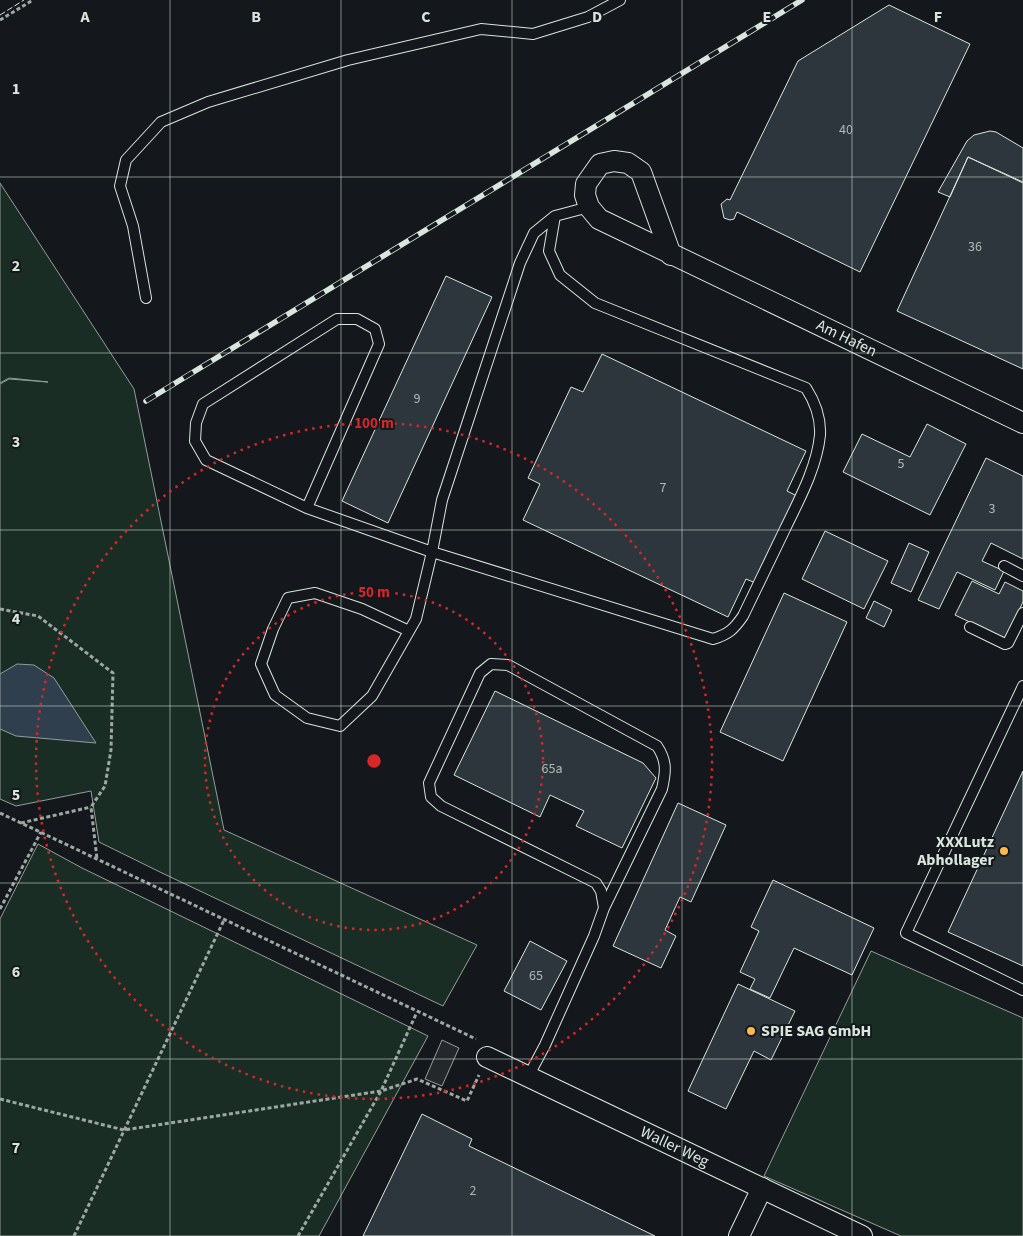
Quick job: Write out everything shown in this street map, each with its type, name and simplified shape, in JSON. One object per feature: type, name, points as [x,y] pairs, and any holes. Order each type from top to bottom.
[{"type":"street","points":[[589,207],[585,195],[586,184],[600,164],[614,161],[628,163],[641,172],[671,255]]},
{"type":"street","name":"Am Hafen","points":[[589,207],[600,220],[1023,423]]},
{"type":"street","name":"Waller Weg","points":[[487,1057],[862,1236]]},
{"type":"street","points":[[739,1236],[762,1188]]},
{"type":"lane","points":[[146,298],[133,226],[120,186],[126,160],[161,122],[208,102],[348,60],[481,29],[533,34],[588,16],[620,0]]},
{"type":"lane","points":[[408,631],[362,610],[315,593],[288,598],[273,629],[261,664],[275,695],[307,718],[340,726],[372,696],[416,618],[442,500],[520,263],[534,233],[554,216],[589,207]]},
{"type":"lane","points":[[307,508],[379,344],[375,329],[357,319],[337,319],[203,404],[196,423],[195,441],[206,460],[307,508],[432,552],[713,639],[726,635],[743,616],[804,491],[820,434],[819,416],[815,403],[806,388],[595,303],[560,275],[550,251],[554,216]]},
{"type":"lane","points":[[1004,566],[1023,576]]},
{"type":"lane","points":[[970,627],[1005,644],[1008,643],[1023,613]]},
{"type":"lane","points":[[528,1077],[545,1045],[582,963],[604,908],[662,789],[666,774],[664,757],[657,746],[508,665],[491,664],[480,673],[429,783],[431,797],[441,806],[596,883],[601,891],[604,908]]},
{"type":"lane","points":[[1023,686],[906,933],[1023,990]]},
{"type":"path","points":[[0,20],[33,0]]},
{"type":"path","points":[[0,609],[38,616],[114,673],[111,750],[105,786],[91,807],[97,859]]},
{"type":"path","points":[[21,822],[91,807]]},
{"type":"path","points":[[0,813],[477,1039],[487,1057],[468,1101],[418,1079],[381,1091],[124,1130],[0,1099]]},
{"type":"path","points":[[0,909],[41,832]]},
{"type":"path","points":[[74,1236],[224,920]]},
{"type":"path","points":[[298,1236],[381,1091],[417,1012]]},
{"type":"green space","points":[[0,183],[134,389],[224,830],[477,945],[443,1006],[99,842],[91,791],[16,806],[0,799],[0,384],[9,379],[48,382],[9,378],[0,383]]},
{"type":"green space","points":[[38,844],[82,868],[428,1036],[319,1236],[0,1236],[0,919]]},
{"type":"green space","points":[[871,951],[1023,1018],[1023,1236],[901,1236],[764,1176]]},
{"type":"shaded area","points":[[442,1040],[459,1048],[442,1086],[425,1079]]},
{"type":"water","points":[[17,664],[34,665],[54,678],[96,743],[16,736],[0,729],[0,674]]},
{"type":"building","points":[[889,5],[970,44],[860,272],[737,212],[734,219],[724,218],[721,204],[727,199],[730,200],[798,61]]},
{"type":"building","points":[[990,131],[996,132],[1023,148],[1023,182],[968,157],[950,197],[938,192],[967,141],[974,135]]},
{"type":"building","points":[[968,157],[1023,183],[1023,369],[897,311]]},
{"type":"building","points":[[446,276],[492,297],[388,523],[342,501]]},
{"type":"building","points":[[602,354],[806,451],[787,491],[799,497],[758,584],[746,579],[728,617],[523,520],[540,484],[528,478],[571,387],[583,392]]},
{"type":"building","points":[[927,424],[966,444],[930,515],[843,472],[862,434],[910,457]]},
{"type":"building","points":[[986,458],[1023,476],[1023,559],[991,543],[982,561],[1004,571],[995,590],[957,572],[939,609],[918,600]]},
{"type":"building","points":[[825,531],[888,561],[864,609],[802,579]]},
{"type":"building","points":[[909,543],[929,552],[911,592],[891,583]]},
{"type":"building","points":[[972,581],[999,594],[1005,582],[1023,591],[1023,602],[1005,639],[955,615]]},
{"type":"building","points":[[784,593],[847,622],[783,761],[720,732]]},
{"type":"building","points":[[874,601],[892,610],[884,627],[866,618]]},
{"type":"building","points":[[495,691],[643,763],[656,778],[622,848],[576,826],[584,811],[550,795],[540,817],[454,775]]},
{"type":"building","name":"XXXLutz Abhollager","points":[[1023,771],[1023,966],[948,932]]},
{"type":"building","points":[[678,803],[726,825],[691,902],[680,897],[665,930],[676,936],[661,968],[613,946]]},
{"type":"building","points":[[773,880],[874,928],[852,975],[794,948],[770,998],[750,989],[755,979],[740,972],[759,931],[751,927]]},
{"type":"building","points":[[530,941],[567,961],[541,1010],[504,991]]},
{"type":"building","name":"SPIE SAG GmbH","points":[[738,984],[795,1011],[771,1060],[754,1051],[726,1109],[688,1091]]},
{"type":"building","points":[[422,1114],[472,1139],[469,1146],[655,1236],[363,1236]]},
{"type":"railway","points":[[146,401],[802,0]]},
{"type":"fence","points":[[0,15],[24,0]]},
{"type":"place","name":"XXXLutz Abhollager","points":[[1004,851]]},
{"type":"place","name":"SPIE SAG GmbH","points":[[751,1031]]}]
